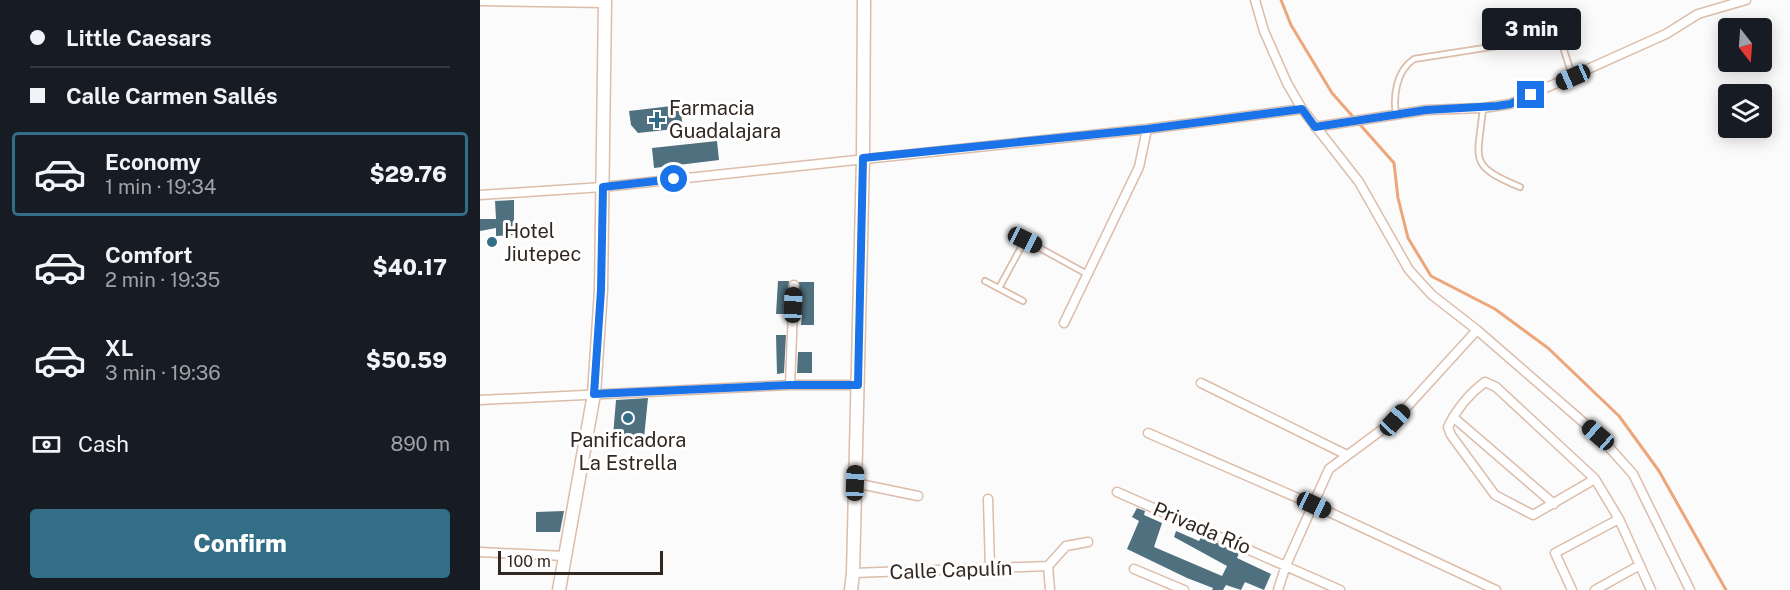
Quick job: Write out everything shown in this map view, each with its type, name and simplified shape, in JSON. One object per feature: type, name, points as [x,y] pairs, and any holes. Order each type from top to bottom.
[{"type":"main road","points":[[851,590],[858,385],[864,0]]},
{"type":"main road","points":[[559,590],[594,394],[601,290],[605,2]]},
{"type":"street","points":[[1255,0],[1264,31],[1287,83],[1315,127],[1359,182],[1409,270],[1432,295],[1478,330],[1598,435],[1633,474],[1690,590]]},
{"type":"street","points":[[1315,127],[1426,110],[1483,108],[1510,104],[1666,34],[1698,14],[1746,0]]},
{"type":"street","points":[[480,1],[605,2]]},
{"type":"street","points":[[480,195],[603,187],[1147,129],[1302,109]]},
{"type":"street","points":[[1064,323],[1139,167],[1147,129]]},
{"type":"street","points":[[790,385],[794,285]]},
{"type":"street","points":[[1278,590],[1286,565],[1329,470],[1395,420],[1478,330]]},
{"type":"street","points":[[1595,479],[1533,514],[1495,495],[1451,435],[1448,427],[1452,417],[1476,389],[1485,382],[1496,387],[1595,479],[1619,519],[1652,590]]},
{"type":"street","points":[[1201,383],[1347,455]]},
{"type":"street","points":[[480,400],[790,385],[858,385]]},
{"type":"street","points":[[1452,417],[1554,504]]},
{"type":"street","points":[[1148,434],[1314,505],[1496,590]]},
{"type":"street","points":[[855,483],[918,496]]},
{"type":"street","name":"Privada Río","points":[[1117,492],[1340,590]]},
{"type":"street","points":[[988,499],[990,568]]},
{"type":"street","points":[[1572,590],[1555,554],[1619,519]]},
{"type":"street","points":[[1050,590],[1048,566],[1066,546],[1088,542]]},
{"type":"street","points":[[480,552],[565,556]]},
{"type":"street","points":[[1595,590],[1640,565]]},
{"type":"street","name":"Calle Capulín","points":[[853,573],[1048,566]]},
{"type":"street","points":[[1134,569],[1184,590]]},
{"type":"lane","points":[[1393,116],[1394,100],[1400,77],[1408,63],[1414,59],[1555,37],[1561,41],[1575,76]]},
{"type":"lane","points":[[1483,108],[1478,155],[1481,165],[1494,176],[1520,187]]},
{"type":"lane","points":[[999,288],[1025,240],[1087,274]]},
{"type":"lane","points":[[985,281],[1023,301]]},
{"type":"building","points":[[680,105],[683,128],[638,133],[631,125],[629,111]]},
{"type":"building","points":[[717,141],[719,160],[654,168],[652,148]]},
{"type":"building","points":[[514,200],[514,235],[496,236],[496,228],[480,231],[480,219],[496,219],[495,201]]},
{"type":"building","points":[[778,281],[789,281],[786,314],[776,314]]},
{"type":"building","points":[[799,282],[814,282],[814,325],[801,325]]},
{"type":"building","points":[[776,335],[786,335],[784,373],[777,374]]},
{"type":"building","points":[[798,352],[812,352],[812,373],[797,373]]},
{"type":"building","points":[[648,398],[644,438],[613,436],[616,400]]},
{"type":"building","points":[[1137,508],[1145,511],[1144,515],[1162,523],[1154,547],[1222,576],[1227,566],[1174,537],[1176,531],[1199,541],[1202,536],[1239,553],[1237,558],[1271,574],[1264,590],[1245,582],[1241,590],[1226,585],[1223,590],[1212,590],[1213,588],[1127,549],[1139,521],[1132,517]]},
{"type":"building","points":[[564,511],[560,532],[536,532],[536,512]]},
{"type":"waterway","points":[[1281,0],[1291,25],[1332,93],[1394,163],[1398,198],[1408,238],[1431,276],[1495,309],[1548,348],[1619,416],[1659,471],[1726,590]]},
{"type":"place","name":"Farmacia Guadalajara","points":[[657,120]]},
{"type":"place","name":"Hotel Jiutepec","points":[[492,242]]},
{"type":"place","name":"Panificadora La Estrella","points":[[628,418]]},
{"type":"route","points":[[674,179],[603,187],[601,290],[594,394],[790,385],[858,385],[863,158],[1147,129],[1302,109],[1315,127],[1426,110],[1497,106],[1510,104],[1531,95]]}]
